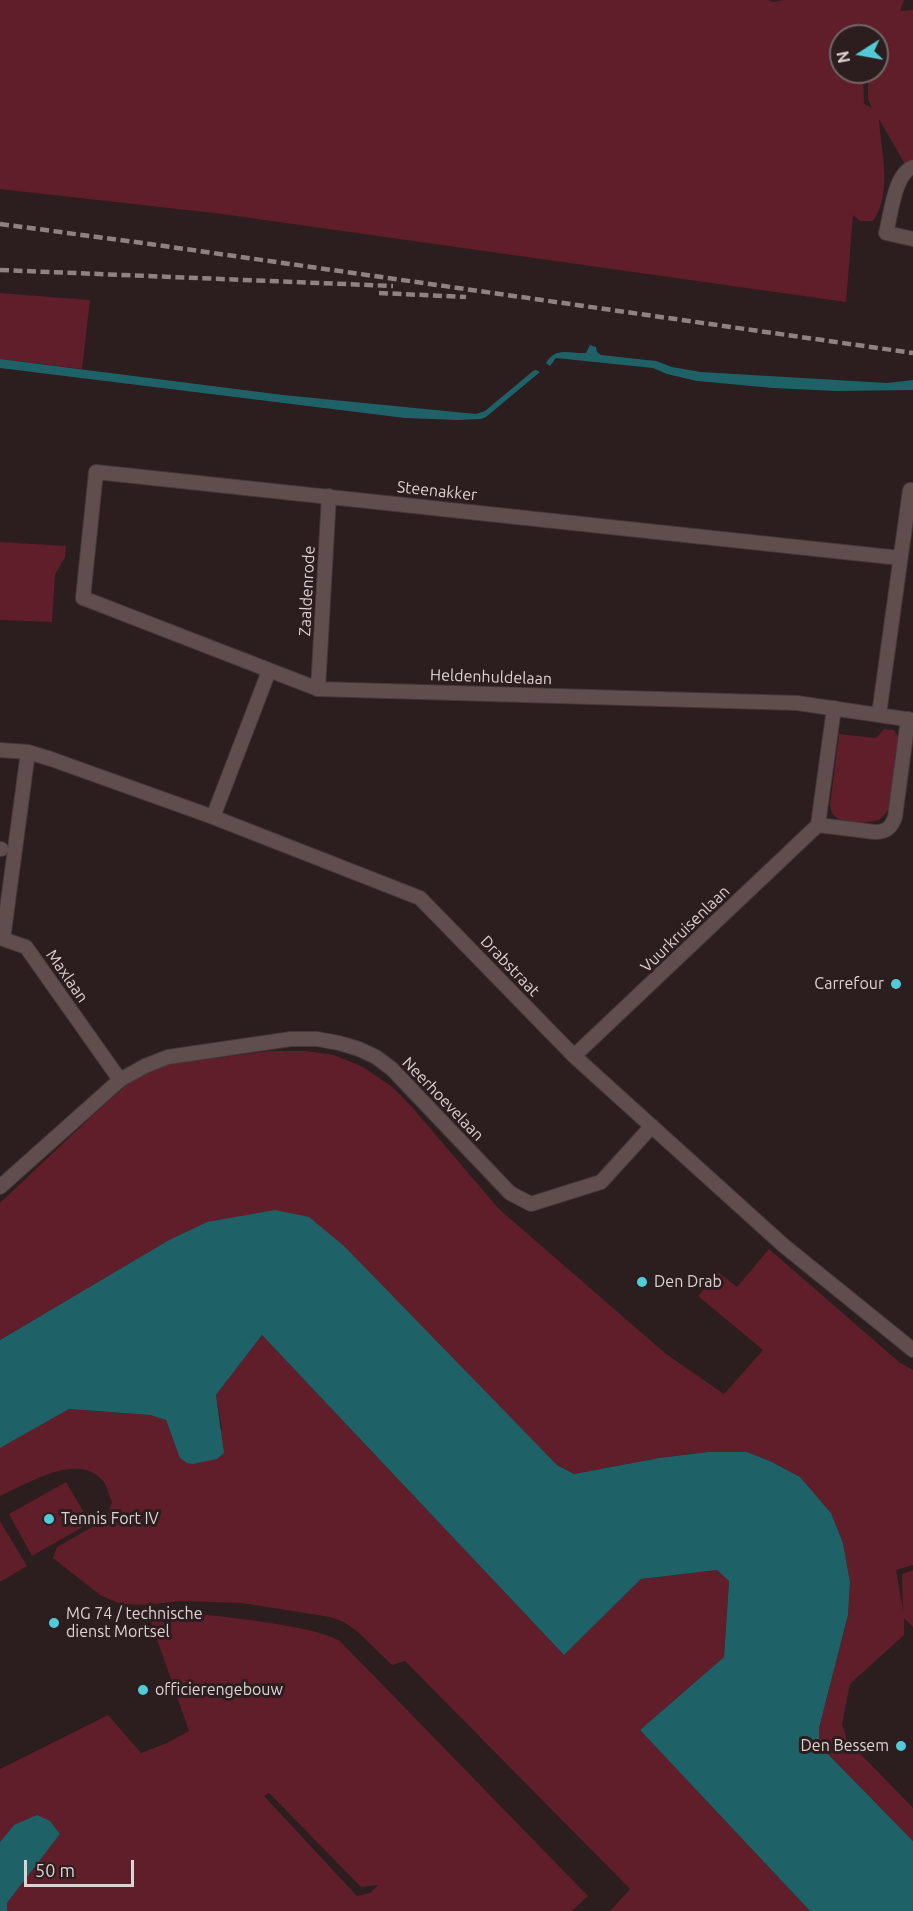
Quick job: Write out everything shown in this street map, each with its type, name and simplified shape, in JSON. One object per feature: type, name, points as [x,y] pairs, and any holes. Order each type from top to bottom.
[{"type":"street","points":[[913,167],[907,170],[897,185],[886,233],[913,239]]},
{"type":"street","name":"Steenakker","points":[[82,598],[96,472],[900,558]]},
{"type":"street","points":[[879,714],[911,490]]},
{"type":"street","name":"Zaaldenrode","points":[[318,689],[329,496]]},
{"type":"street","name":"Heldenhuldelaan","points":[[82,598],[318,689],[797,702],[911,719]]},
{"type":"street","points":[[213,817],[269,671]]},
{"type":"street","points":[[834,708],[818,825],[875,832],[887,830],[892,825],[911,719]]},
{"type":"street","name":"Drabstraat","points":[[0,750],[28,752],[213,817],[420,898],[574,1056],[783,1245],[913,1350]]},
{"type":"street","name":"Maxlaan","points":[[28,752],[2,939],[26,947],[120,1080]]},
{"type":"street","name":"Vuurkruisenlaan","points":[[574,1056],[818,825]]},
{"type":"street","name":"Neerhoevelaan","points":[[0,1187],[120,1080],[145,1066],[168,1057],[291,1039],[317,1039],[339,1043],[376,1057],[392,1070],[510,1193],[531,1204],[601,1182],[651,1126]]},
{"type":"shaded area","points":[[0,0],[768,0],[774,2],[784,0],[904,0],[900,11],[913,10],[913,160],[905,164],[879,119],[884,172],[883,197],[873,221],[860,221],[853,215],[846,302],[222,214],[0,189]]},
{"type":"shaded area","points":[[0,293],[90,300],[82,369],[0,359]]},
{"type":"shaded area","points":[[0,542],[66,546],[65,557],[55,575],[52,622],[0,620]]},
{"type":"shaded area","points":[[884,729],[894,730],[899,739],[889,808],[884,816],[871,822],[852,822],[837,818],[830,805],[839,734],[876,738]]},
{"type":"shaded area","points":[[270,1051],[306,1051],[334,1055],[363,1067],[391,1086],[411,1106],[499,1209],[666,1354],[724,1394],[763,1350],[698,1296],[718,1272],[737,1287],[769,1249],[899,1362],[913,1370],[913,1565],[896,1570],[903,1611],[902,1574],[913,1570],[913,1627],[904,1618],[904,1635],[850,1684],[842,1724],[847,1740],[913,1808],[913,1841],[819,1745],[819,1728],[848,1615],[850,1582],[843,1543],[831,1513],[800,1477],[747,1452],[708,1452],[659,1458],[574,1474],[557,1465],[455,1361],[207,1222],[169,1240],[0,1340],[0,1203],[94,1114],[131,1081],[149,1070],[176,1063]]},
{"type":"shaded area","points":[[262,1335],[564,1655],[641,1579],[717,1570],[729,1580],[724,1657],[640,1730],[810,1911],[610,1911],[630,1889],[405,1661],[392,1665],[358,1632],[344,1622],[330,1617],[242,1603],[180,1601],[146,1605],[120,1604],[100,1595],[53,1558],[57,1547],[106,1519],[112,1502],[103,1481],[93,1473],[81,1469],[67,1469],[38,1478],[0,1496],[0,1448],[68,1409],[150,1415],[166,1420],[180,1457],[222,1429],[216,1395]]},
{"type":"shaded area","name":"Tennis Fort IV","points":[[66,1482],[90,1523],[32,1556],[9,1514]]},
{"type":"shaded area","name":"Tennis Fort IV","points":[[0,1521],[27,1566],[0,1582]]},
{"type":"shaded area","points":[[178,1614],[228,1617],[301,1628],[340,1641],[588,1896],[572,1911],[7,1911],[7,1903],[60,1834],[14,1825],[0,1842],[0,1769],[108,1715],[141,1753],[189,1731],[150,1619]],"holes":[[[269,1793],[361,1887],[378,1885],[370,1893],[357,1896],[264,1796]]]},
{"type":"water","points":[[590,345],[596,347],[597,352],[601,355],[656,361],[672,367],[701,372],[887,383],[913,380],[913,390],[836,391],[773,388],[697,381],[653,368],[556,358],[550,366],[546,363],[554,354],[586,353]]},
{"type":"water","points":[[0,359],[283,395],[476,414],[485,411],[533,371],[540,372],[486,417],[458,420],[405,418],[0,368]]},
{"type":"water","points":[[275,1210],[309,1217],[344,1246],[557,1465],[574,1474],[659,1458],[708,1452],[747,1452],[800,1477],[831,1513],[843,1543],[850,1582],[848,1615],[819,1728],[819,1745],[913,1841],[913,1911],[810,1911],[640,1730],[724,1657],[729,1581],[717,1570],[641,1579],[564,1655],[262,1335],[216,1395],[224,1453],[217,1459],[193,1464],[180,1458],[166,1420],[150,1415],[69,1409],[0,1448],[0,1340],[169,1240],[207,1222]]},
{"type":"water","points":[[37,1815],[50,1821],[60,1834],[7,1903],[7,1911],[0,1911],[0,1842],[14,1825]]},
{"type":"railway","points":[[0,224],[913,353]]},
{"type":"railway","points":[[0,270],[393,286]]},
{"type":"railway","points":[[379,293],[466,297]]},
{"type":"place","name":"Carrefour","points":[[896,984]]},
{"type":"place","name":"Den Drab","points":[[642,1282]]},
{"type":"place","name":"Tennis Fort IV","points":[[49,1519]]},
{"type":"place","name":"MG 74 / technische dienst Mortsel","points":[[54,1623]]},
{"type":"place","name":"officierengebouw","points":[[143,1690]]},
{"type":"place","name":"Den Bessem","points":[[901,1746]]}]
